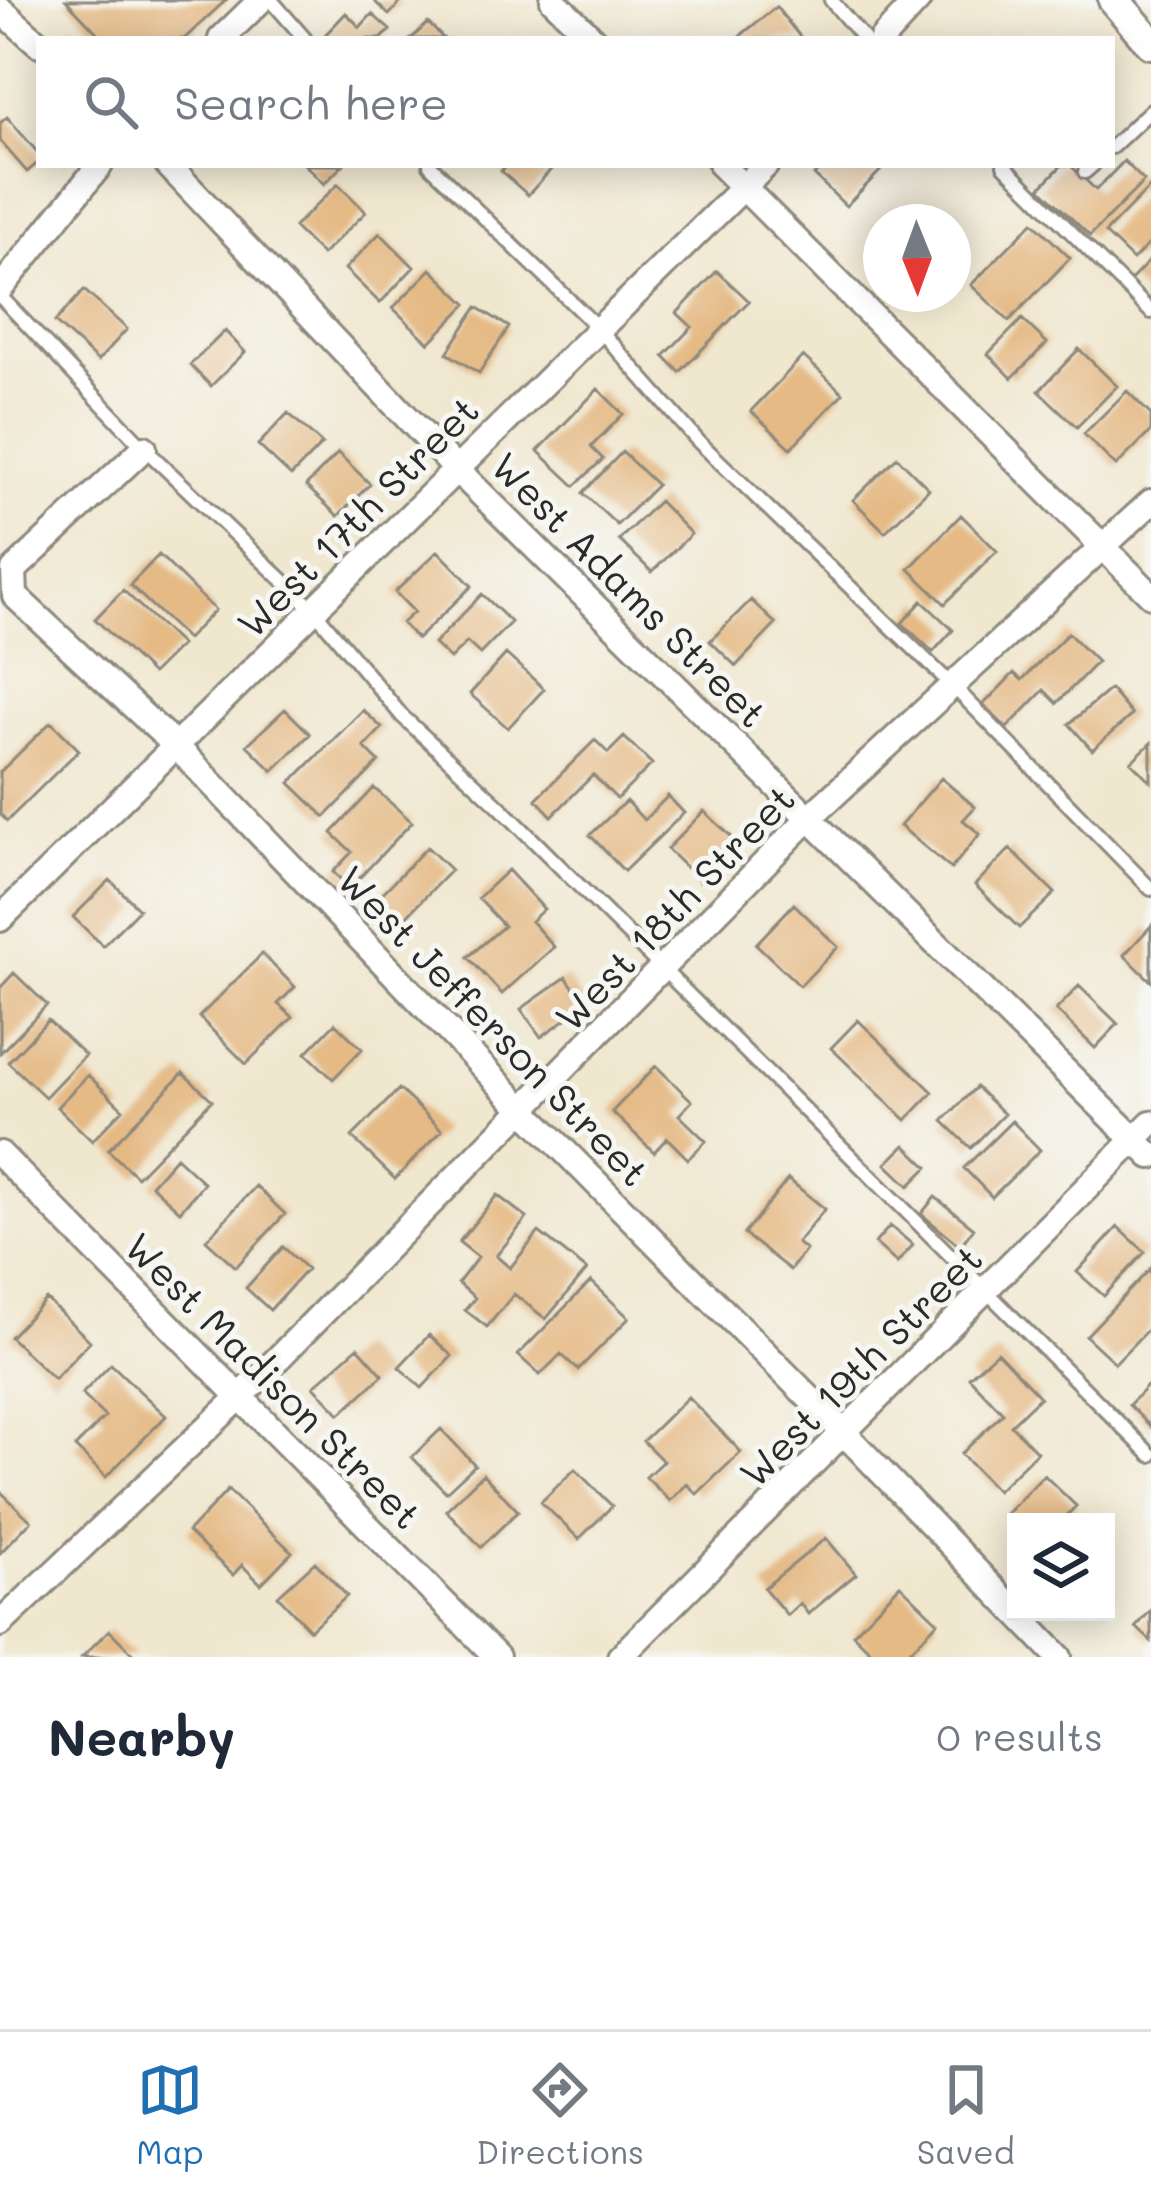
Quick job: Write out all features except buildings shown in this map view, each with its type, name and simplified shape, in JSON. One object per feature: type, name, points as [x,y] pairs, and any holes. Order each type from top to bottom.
[{"type":"street","points":[[224,36],[261,0]]},
{"type":"street","points":[[553,0],[590,36]]},
{"type":"street","points":[[885,36],[917,0]]},
{"type":"street","points":[[1114,0],[1151,43]]},
{"type":"street","points":[[0,9],[36,41]]},
{"type":"street","points":[[0,293],[98,168]]},
{"type":"street","name":"West Adams Street","points":[[171,168],[455,468],[1146,1140]]},
{"type":"street","points":[[725,168],[1151,595]]},
{"type":"street","name":"West 17th Street","points":[[0,919],[763,168]]},
{"type":"street","name":"West Jefferson Street","points":[[145,448],[14,570],[15,596],[177,747],[1058,1657]]},
{"type":"street","name":"West 18th Street","points":[[0,1624],[241,1396],[810,817],[1151,502]]},
{"type":"street","name":"West 19th Street","points":[[620,1657],[984,1291],[1146,1140]]},
{"type":"street","name":"West Madison Street","points":[[0,1154],[497,1657]]},
{"type":"lane","points":[[271,0],[302,36]]},
{"type":"lane","points":[[831,0],[861,36]]},
{"type":"lane","points":[[1115,144],[1151,110]]},
{"type":"lane","points":[[433,168],[599,328],[698,441],[954,686],[1151,890]]},
{"type":"lane","points":[[1007,168],[1151,312]]},
{"type":"lane","points":[[0,293],[145,448],[314,610],[403,716],[1151,1455]]}]
